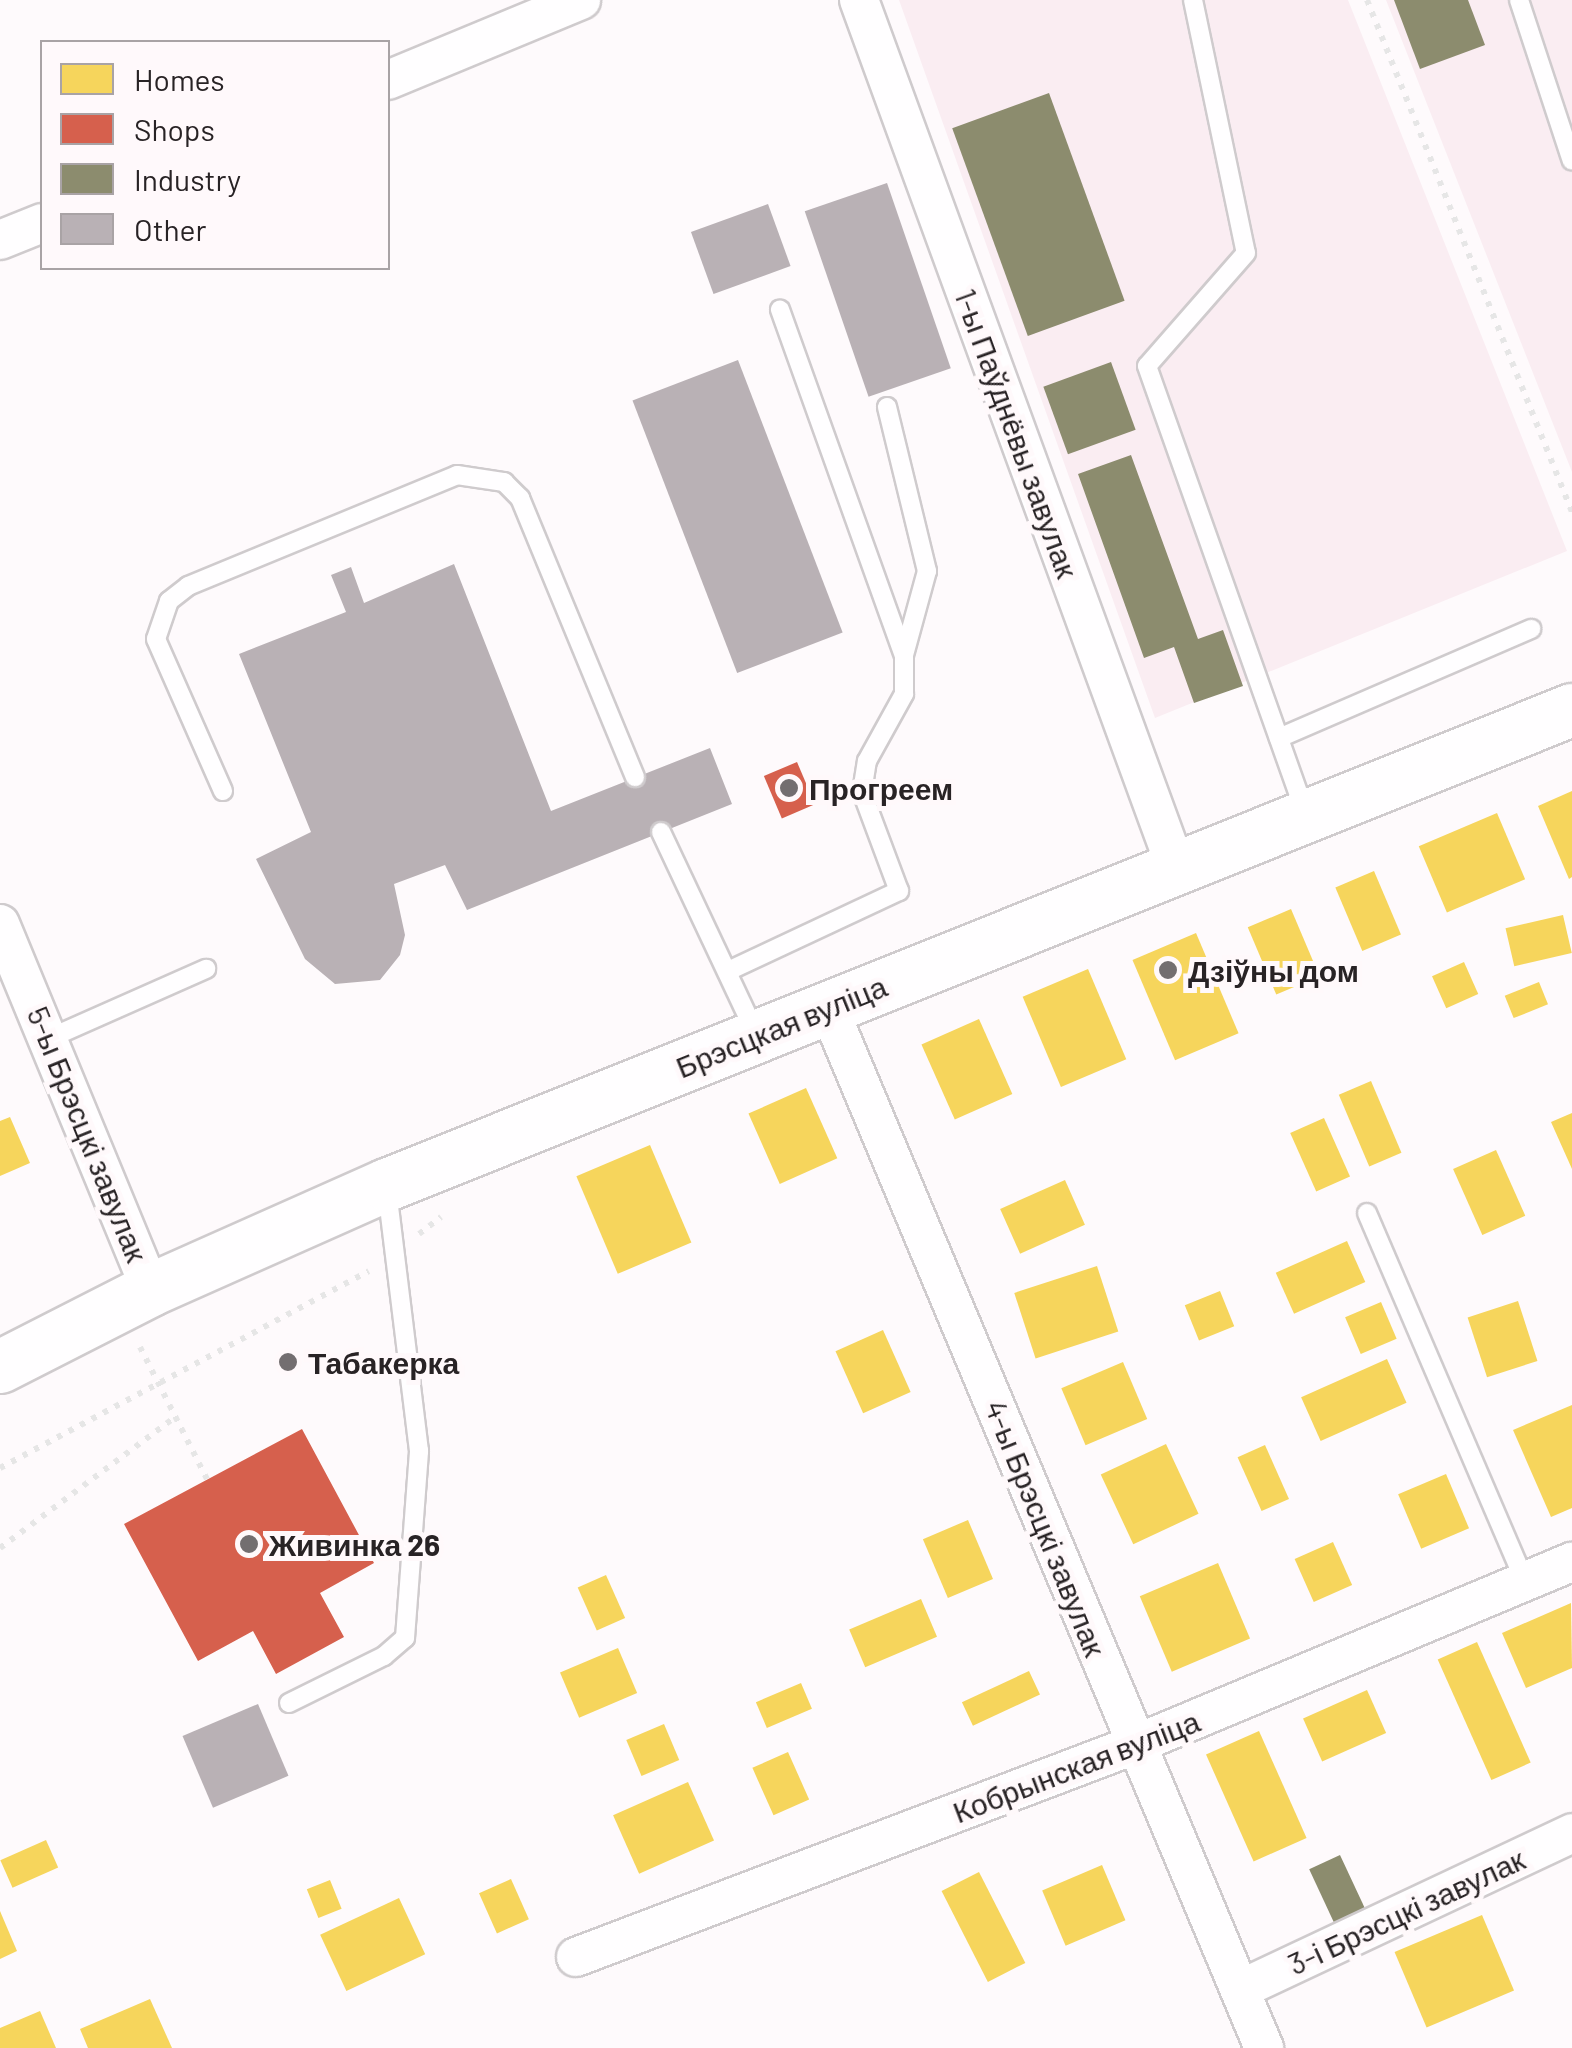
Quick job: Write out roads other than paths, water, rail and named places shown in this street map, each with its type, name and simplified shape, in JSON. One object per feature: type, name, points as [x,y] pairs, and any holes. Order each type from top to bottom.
[{"type":"street","points":[[390,79],[581,0]]},
{"type":"street","name":"1-ы Паўднёвы завулак","points":[[859,0],[1175,866]]},
{"type":"street","points":[[0,240],[40,223]]},
{"type":"street","name":"Брэсцкая вуліца","points":[[0,1367],[150,1290],[387,1185],[1306,813],[1572,710]]},
{"type":"street","name":"5-ы Брэсцкі завулак","points":[[0,924],[50,1038],[150,1290]]},
{"type":"street","name":"4-ы Брэсцкі завулак","points":[[828,1007],[1264,2048]]},
{"type":"street","name":"Кобрынская вуліца","points":[[576,1957],[1134,1745],[1572,1562]]},
{"type":"street","name":"3-і Брэсцкі завулак","points":[[1241,1989],[1572,1832]]},
{"type":"lane","points":[[1193,0],[1246,253],[1147,366],[1306,813]]},
{"type":"lane","points":[[1520,0],[1572,161]]},
{"type":"lane","points":[[780,310],[904,656]]},
{"type":"lane","points":[[728,971],[898,892],[862,792],[868,761],[904,694],[904,656],[927,571],[888,407]]},
{"type":"lane","points":[[222,790],[156,638],[169,601],[188,586],[457,475],[504,482],[520,498],[635,777]]},
{"type":"lane","points":[[1279,738],[1532,630]]},
{"type":"lane","points":[[661,832],[757,1037]]},
{"type":"lane","points":[[50,1038],[206,969]]},
{"type":"lane","points":[[289,1703],[384,1656],[405,1638],[419,1451],[392,1256],[387,1185]]},
{"type":"lane","points":[[1367,1212],[1524,1582]]},
{"type":"place","name":"Прогреем","points":[[789,788]]},
{"type":"place","name":"Дзіўны дом","points":[[1168,970]]},
{"type":"place","name":"Табакерка","points":[[288,1362]]},
{"type":"place","name":"Живинка 26","points":[[249,1544]]}]
